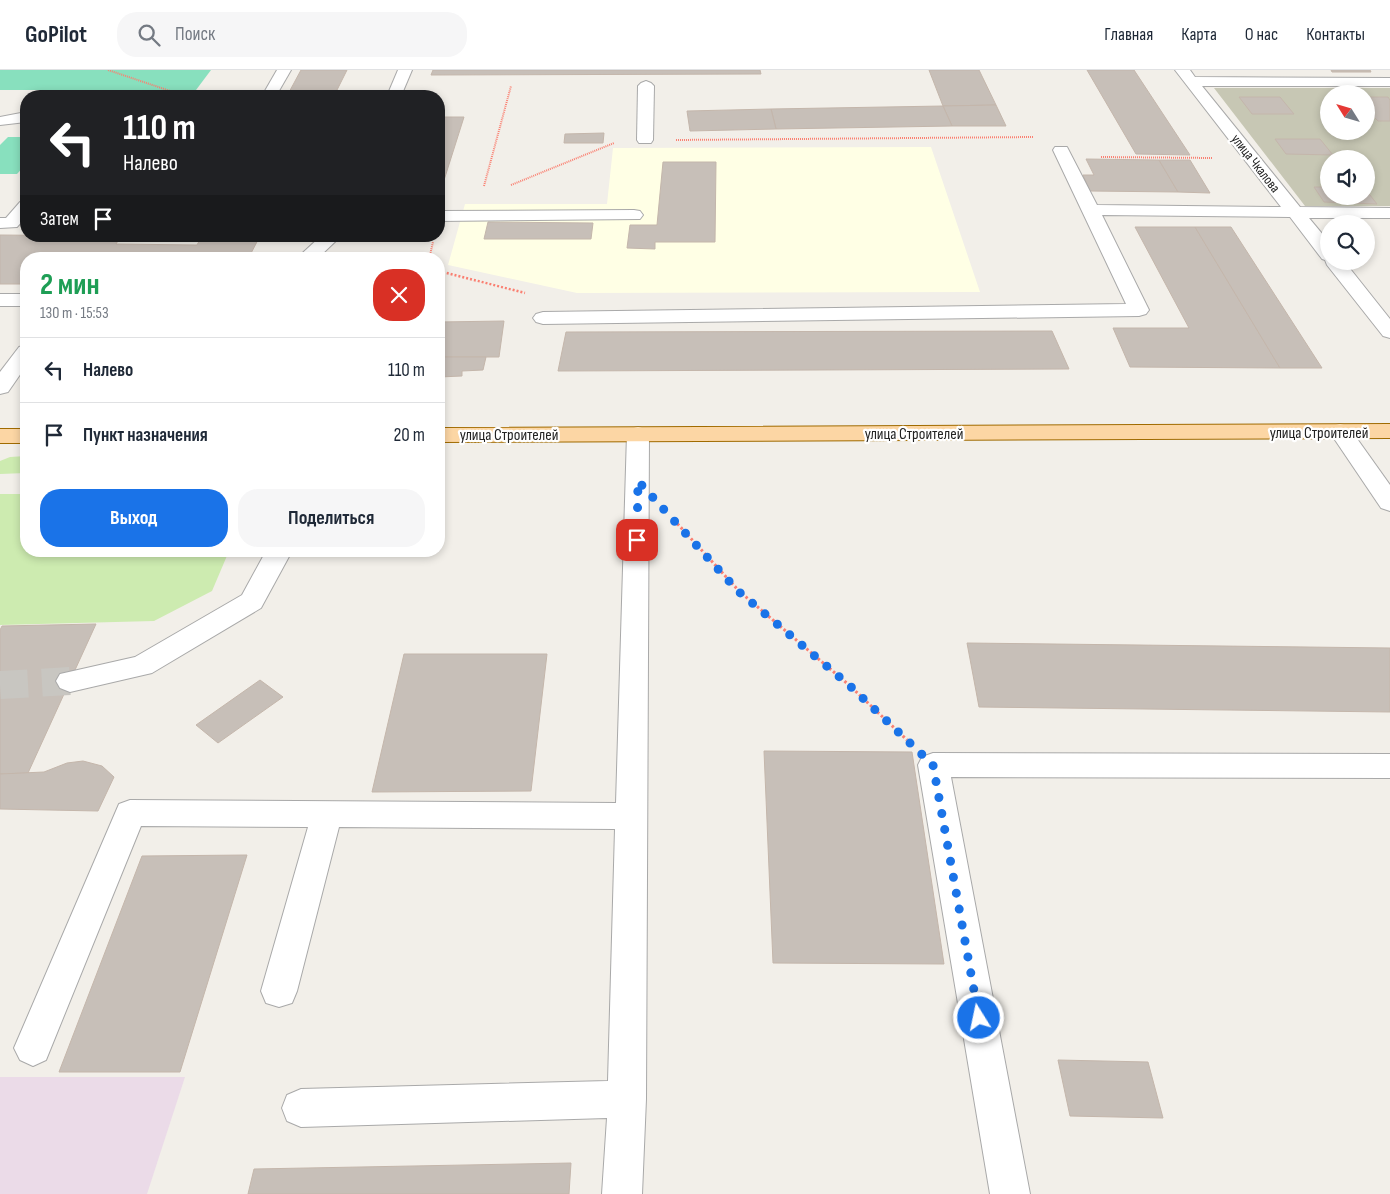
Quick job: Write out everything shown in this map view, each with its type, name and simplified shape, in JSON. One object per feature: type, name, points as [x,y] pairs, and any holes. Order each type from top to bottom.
[{"type":"main road","name":"улица Строителей","points":[[445,435],[1390,431]]},
{"type":"main road","points":[[0,436],[20,436]]},
{"type":"street","points":[[272,90],[284,70]]},
{"type":"street","points":[[397,90],[405,70]]},
{"type":"street","points":[[1187,75],[1390,82]]},
{"type":"street","name":"улица Чкалова","points":[[1187,75],[1320,244]]},
{"type":"street","points":[[645,135],[646,86]]},
{"type":"street","points":[[1,122],[20,118]]},
{"type":"street","points":[[543,318],[1139,310],[1062,153]]},
{"type":"street","points":[[1090,210],[1390,213]]},
{"type":"street","points":[[0,223],[12,223],[20,213]]},
{"type":"street","points":[[445,216],[634,215]]},
{"type":"street","points":[[313,252],[325,242]]},
{"type":"street","points":[[1341,270],[1390,332]]},
{"type":"street","points":[[0,300],[20,300]]},
{"type":"street","points":[[0,387],[20,359]]},
{"type":"street","points":[[1340,432],[1390,503]]},
{"type":"street","points":[[622,1194],[627,1099],[638,434]]},
{"type":"street","points":[[70,681],[142,666],[252,601],[275,557]]},
{"type":"street","points":[[1010,1194],[933,765],[1390,766]]},
{"type":"street","points":[[33,1048],[130,813],[632,816]]},
{"type":"street","points":[[279,991],[327,814]]},
{"type":"street","points":[[301,1108],[627,1099]]},
{"type":"path","points":[[108,70],[167,90]]},
{"type":"path","points":[[445,209],[452,200],[481,197],[511,86]]},
{"type":"path","points":[[508,186],[645,135],[1037,137]]},
{"type":"path","points":[[1062,153],[1252,158]]},
{"type":"path","points":[[445,273],[525,293]]},
{"type":"path","points":[[638,481],[738,591],[849,685],[933,765]]},
{"type":"shaded area","points":[[1214,88],[1320,88],[1320,140],[1375,140],[1375,88],[1390,88],[1390,206],[1305,206]]},
{"type":"shaded area","points":[[931,147],[980,292],[577,293],[448,265],[465,204],[607,204],[613,148]]},
{"type":"shaded area","points":[[0,1077],[185,1077],[147,1194],[0,1194]]},
{"type":"green space","points":[[0,70],[211,70],[196,90],[0,90]]},
{"type":"green space","points":[[8,137],[20,137],[20,171],[17,174],[0,174],[0,145]]},
{"type":"green space","points":[[20,456],[20,473],[0,474],[0,461],[10,457]]},
{"type":"green space","points":[[0,494],[20,494],[20,557],[226,557],[212,591],[154,621],[0,625]]},
{"type":"building","points":[[301,70],[347,70],[337,90],[290,90]]},
{"type":"building","points":[[433,70],[760,70],[761,74],[431,75]]},
{"type":"building","points":[[929,70],[979,70],[996,105],[943,106]]},
{"type":"building","points":[[1087,70],[1134,70],[1190,155],[1136,154]]},
{"type":"building","points":[[1331,70],[1370,70],[1371,72],[1332,72]]},
{"type":"building","points":[[1239,97],[1280,97],[1294,114],[1252,114]]},
{"type":"building","points":[[1375,97],[1388,97],[1390,100],[1390,121],[1378,121],[1375,118]]},
{"type":"building","points":[[996,105],[1006,126],[952,126],[943,106]]},
{"type":"building","points":[[943,106],[952,126],[776,129],[771,109]]},
{"type":"building","points":[[771,109],[776,129],[690,131],[687,111]]},
{"type":"building","points":[[445,117],[464,117],[445,177]]},
{"type":"building","points":[[604,133],[603,143],[564,143],[565,134]]},
{"type":"building","points":[[1275,139],[1320,139],[1329,150],[1320,150],[1320,155],[1286,154]]},
{"type":"building","points":[[1086,159],[1159,160],[1178,192],[1090,191],[1083,175],[1094,175]]},
{"type":"building","points":[[1159,160],[1190,160],[1210,193],[1178,192]]},
{"type":"building","points":[[663,162],[716,162],[715,242],[655,242],[655,249],[627,248],[630,225],[657,225]]},
{"type":"building","points":[[1314,187],[1320,187],[1320,196]]},
{"type":"building","points":[[488,222],[593,223],[591,239],[484,239]]},
{"type":"building","points":[[1135,227],[1195,227],[1280,368],[1130,367],[1113,328],[1189,328]]},
{"type":"building","points":[[1195,227],[1231,227],[1322,368],[1280,368]]},
{"type":"building","points":[[0,235],[20,235],[20,242],[117,242],[116,244],[197,245],[199,242],[257,242],[252,252],[20,252],[20,284],[0,284]]},
{"type":"building","points":[[504,321],[499,357],[445,357],[445,322]]},
{"type":"building","points":[[1052,331],[1069,369],[558,371],[566,332]]},
{"type":"building","points":[[445,357],[486,357],[483,370],[462,371],[462,376],[445,377]]},
{"type":"building","points":[[96,624],[28,773],[0,774],[0,630],[2,626]]},
{"type":"building","points":[[967,643],[1390,648],[1390,712],[979,707]]},
{"type":"building","points":[[404,654],[547,654],[531,791],[372,792]]},
{"type":"building","points":[[260,680],[283,697],[218,743],[196,725]]},
{"type":"building","points":[[764,751],[912,752],[944,964],[773,963]]},
{"type":"building","points":[[83,761],[102,766],[114,777],[98,811],[0,809],[0,774],[44,772],[67,763]]},
{"type":"building","points":[[247,855],[180,1072],[59,1072],[142,856]]},
{"type":"building","points":[[1058,1060],[1148,1062],[1163,1118],[1070,1116]]},
{"type":"building","points":[[571,1163],[569,1194],[248,1194],[254,1169]]},
{"type":"tunnel","points":[[0,685],[70,681]]},
{"type":"route","points":[[637,540],[638,481],[738,591],[849,685],[933,765],[979,1018]]}]
